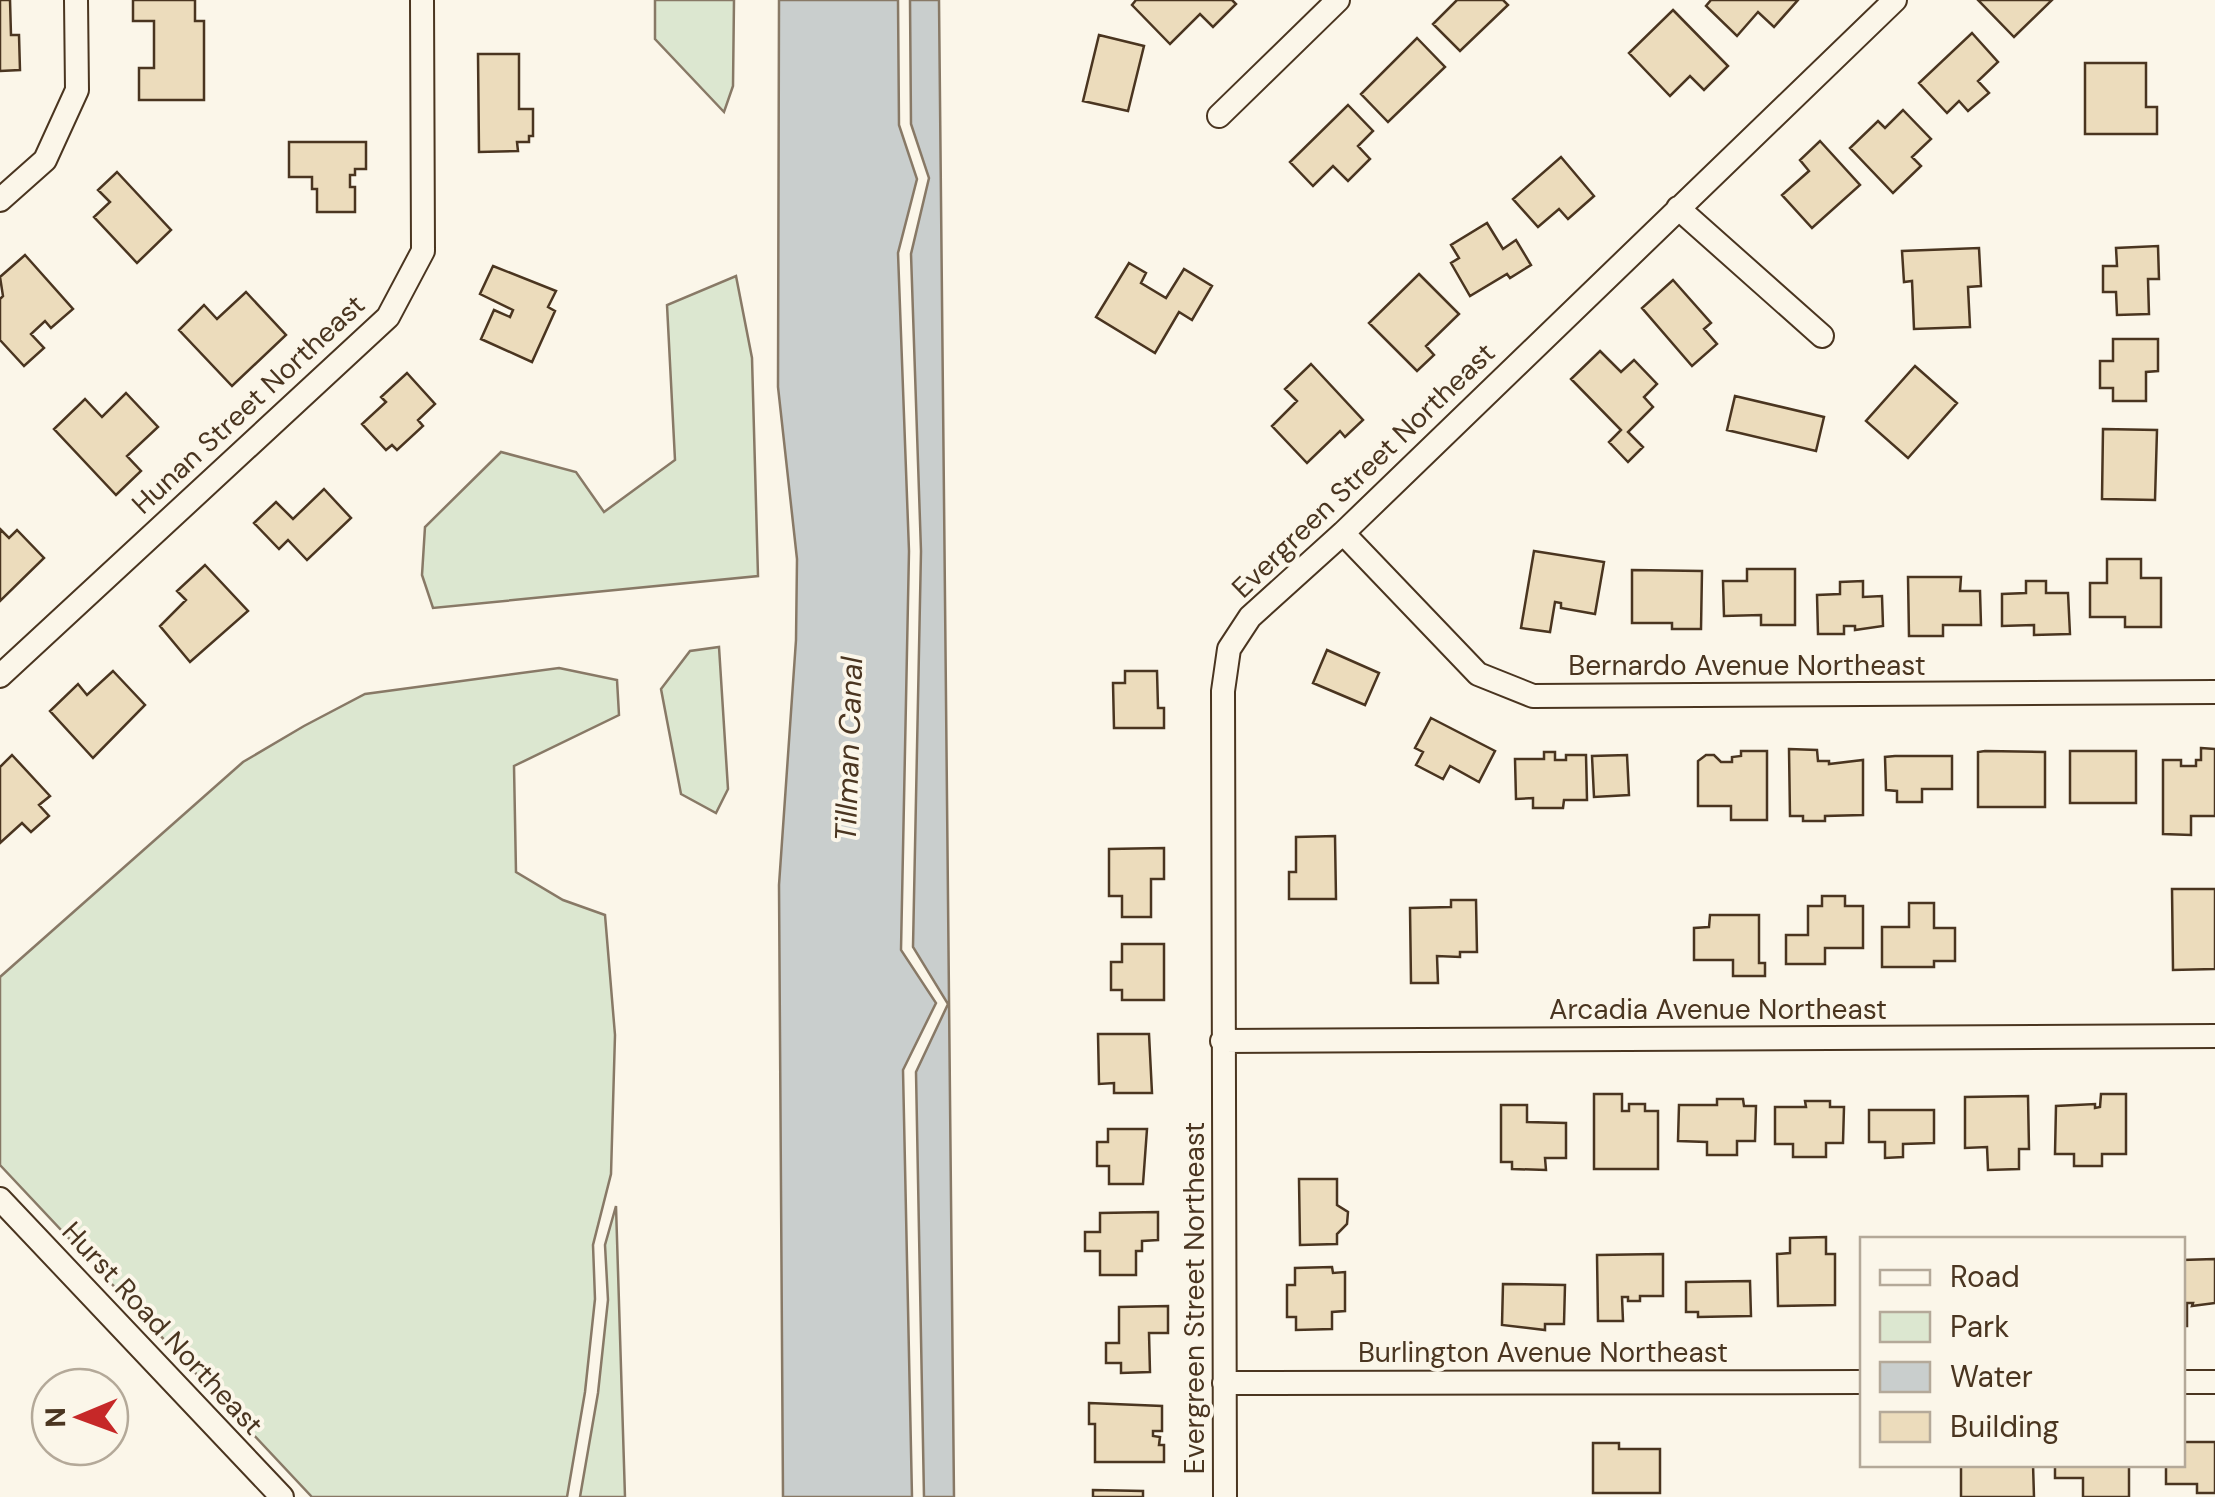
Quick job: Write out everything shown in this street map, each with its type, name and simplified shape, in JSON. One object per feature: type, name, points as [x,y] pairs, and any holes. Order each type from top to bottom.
[{"type":"street","points":[[0,200],[45,160],[78,90],[76,0]]},
{"type":"street","name":"Hunan Street Northeast","points":[[0,676],[388,316],[423,251],[422,0]]},
{"type":"street","points":[[1219,116],[1338,0]]},
{"type":"street","name":"Evergreen Street Northeast","points":[[1225,1497],[1223,691],[1229,649],[1250,617],[1895,0]]},
{"type":"street","points":[[1678,208],[1822,336]]},
{"type":"street","name":"Bernardo Avenue Northeast","points":[[1343,532],[1478,674],[1533,696],[2215,692]]},
{"type":"street","name":"Arcadia Avenue Northeast","points":[[1222,1041],[2215,1036]]},
{"type":"street","name":"Hurst Road Northeast","points":[[3,1209],[282,1497]]},
{"type":"street","name":"Burlington Avenue Northeast","points":[[1224,1383],[1860,1382]]},
{"type":"street","points":[[2185,1382],[2215,1382]]},
{"type":"green space","points":[[655,0],[734,0],[733,86],[724,112],[655,39]]},
{"type":"green space","points":[[736,276],[752,358],[758,576],[433,608],[422,575],[425,527],[501,452],[576,472],[604,512],[675,460],[667,305]]},
{"type":"green space","points":[[719,647],[728,789],[716,813],[681,794],[661,689],[690,651]]},
{"type":"green space","points":[[559,668],[617,680],[619,715],[514,766],[516,872],[563,900],[605,915],[615,1035],[611,1174],[593,1245],[595,1299],[585,1392],[567,1497],[312,1497],[0,1165],[0,977],[243,762],[304,726],[365,694]]},
{"type":"green space","points":[[616,1206],[625,1497],[580,1497],[598,1393],[608,1300],[605,1245]]},
{"type":"water","name":"Tillman Canal","points":[[779,0],[898,0],[899,125],[917,179],[898,253],[909,551],[901,950],[936,1003],[903,1070],[912,1497],[783,1497],[779,885],[796,640],[797,559],[778,387]]},
{"type":"water","points":[[910,0],[939,0],[954,1497],[924,1497],[916,1072],[948,1004],[913,947],[921,551],[911,254],[929,178],[911,124]]},
{"type":"building","points":[[0,0],[10,0],[11,35],[19,35],[20,70],[0,71]]},
{"type":"building","points":[[133,0],[195,0],[195,21],[204,21],[204,100],[139,100],[139,68],[154,68],[154,21],[133,21]]},
{"type":"building","points":[[1136,0],[1232,0],[1236,4],[1213,27],[1200,14],[1170,44],[1132,5]]},
{"type":"building","points":[[1457,0],[1503,0],[1508,5],[1460,51],[1433,24]]},
{"type":"building","points":[[1711,0],[1798,0],[1774,27],[1758,12],[1737,36],[1706,6]]},
{"type":"building","points":[[1978,0],[2052,0],[2014,37]]},
{"type":"building","points":[[1673,10],[1728,66],[1704,90],[1690,76],[1670,96],[1629,53]]},
{"type":"building","points":[[1972,33],[1998,62],[1978,81],[1989,93],[1968,111],[1959,101],[1947,113],[1919,83]]},
{"type":"building","points":[[1099,35],[1144,46],[1128,111],[1083,101]]},
{"type":"building","points":[[1417,38],[1445,67],[1388,122],[1361,94]]},
{"type":"building","points":[[478,54],[519,54],[519,109],[533,109],[533,136],[529,136],[529,142],[517,142],[518,151],[479,152]]},
{"type":"building","points":[[2085,63],[2146,63],[2146,107],[2157,107],[2157,134],[2085,134]]},
{"type":"building","points":[[1348,105],[1373,131],[1358,146],[1370,159],[1348,181],[1333,166],[1313,186],[1290,162]]},
{"type":"building","points":[[1903,110],[1931,139],[1912,157],[1921,166],[1893,193],[1850,148],[1878,121],[1885,128]]},
{"type":"building","points":[[1820,141],[1860,185],[1812,228],[1782,195],[1809,171],[1800,160]]},
{"type":"building","points":[[289,142],[366,142],[366,169],[355,169],[355,175],[350,175],[350,187],[355,187],[355,212],[317,212],[317,189],[312,189],[312,177],[289,177]]},
{"type":"building","points":[[1561,157],[1594,196],[1568,219],[1559,209],[1538,227],[1513,199]]},
{"type":"building","points":[[117,172],[171,230],[137,263],[94,217],[110,202],[98,190]]},
{"type":"building","points":[[1487,223],[1503,249],[1516,240],[1531,265],[1470,296],[1451,263],[1459,258],[1451,245]]},
{"type":"building","points":[[2158,246],[2159,279],[2148,279],[2149,314],[2117,315],[2116,292],[2103,292],[2103,266],[2117,266],[2116,248]]},
{"type":"building","points":[[1979,248],[1981,286],[1968,287],[1970,327],[1914,329],[1912,281],[1904,282],[1902,251]]},
{"type":"building","points":[[25,255],[73,309],[51,328],[45,321],[31,334],[44,348],[24,366],[0,340],[0,277]]},
{"type":"building","points":[[1129,263],[1146,273],[1141,283],[1166,298],[1184,269],[1212,286],[1192,320],[1179,312],[1155,353],[1096,317]]},
{"type":"building","points":[[493,266],[556,291],[548,307],[555,311],[532,362],[481,339],[494,310],[510,317],[513,310],[480,294]]},
{"type":"building","points":[[1419,274],[1459,314],[1426,346],[1434,355],[1417,371],[1369,323]]},
{"type":"building","points":[[1673,280],[1711,323],[1704,329],[1717,344],[1692,366],[1642,308]]},
{"type":"building","points":[[246,292],[286,335],[232,386],[179,330],[204,305],[217,319]]},
{"type":"building","points":[[2113,339],[2158,339],[2158,371],[2146,372],[2146,401],[2113,401],[2113,388],[2100,388],[2100,361],[2113,361]]},
{"type":"building","points":[[1600,351],[1621,372],[1634,360],[1657,384],[1644,397],[1653,407],[1628,432],[1643,447],[1628,462],[1609,442],[1621,430],[1571,379]]},
{"type":"building","points":[[1311,364],[1363,420],[1345,437],[1340,431],[1307,463],[1272,426],[1297,401],[1285,389]]},
{"type":"building","points":[[1915,366],[1957,403],[1908,458],[1866,421]]},
{"type":"building","points":[[407,373],[435,404],[418,420],[423,426],[397,450],[392,445],[386,450],[362,424],[386,402],[381,397]]},
{"type":"building","points":[[126,393],[158,427],[127,456],[141,471],[116,495],[54,429],[85,399],[102,417]]},
{"type":"building","points":[[1735,396],[1824,417],[1816,451],[1727,430]]},
{"type":"building","points":[[2103,429],[2157,430],[2155,500],[2102,499]]},
{"type":"building","points":[[324,489],[351,518],[307,560],[288,540],[279,549],[254,523],[276,502],[293,519]]},
{"type":"building","points":[[0,529],[9,538],[17,530],[44,558],[0,601]]},
{"type":"building","points":[[1534,551],[1604,562],[1595,614],[1561,608],[1561,603],[1555,602],[1550,632],[1521,628]]},
{"type":"building","points":[[2107,559],[2141,559],[2141,578],[2161,578],[2161,627],[2125,627],[2125,617],[2090,617],[2090,583],[2107,583]]},
{"type":"building","points":[[205,565],[248,611],[190,662],[160,626],[186,600],[177,591]]},
{"type":"building","points":[[1747,569],[1795,569],[1795,625],[1761,625],[1761,615],[1724,616],[1723,581],[1747,581]]},
{"type":"building","points":[[1632,570],[1702,571],[1701,629],[1672,629],[1672,623],[1632,623]]},
{"type":"building","points":[[1908,577],[1961,577],[1960,591],[1980,591],[1981,625],[1943,625],[1943,636],[1909,636]]},
{"type":"building","points":[[1863,581],[1863,597],[1882,596],[1883,626],[1855,630],[1855,626],[1844,626],[1844,634],[1818,634],[1817,595],[1840,594],[1840,582]]},
{"type":"building","points":[[2026,581],[2046,581],[2046,593],[2068,593],[2070,634],[2034,635],[2034,625],[2002,626],[2002,594],[2026,593]]},
{"type":"building","points":[[1327,650],[1379,673],[1365,705],[1313,683]]},
{"type":"building","points":[[113,671],[145,705],[93,758],[50,711],[78,684],[87,695]]},
{"type":"building","points":[[1125,671],[1157,671],[1158,708],[1164,708],[1164,728],[1114,728],[1113,683],[1125,683]]},
{"type":"building","points":[[1431,718],[1495,751],[1479,782],[1450,766],[1443,779],[1416,765],[1423,752],[1415,748]]},
{"type":"building","points":[[2201,748],[2215,749],[2215,816],[2191,816],[2191,835],[2163,834],[2163,760],[2181,760],[2181,766],[2196,766],[2196,760],[2201,760]]},
{"type":"building","points":[[1789,749],[1817,750],[1818,761],[1829,764],[1863,760],[1863,815],[1825,816],[1825,821],[1803,821],[1803,816],[1790,816]]},
{"type":"building","points":[[1741,751],[1767,751],[1767,820],[1731,820],[1731,806],[1698,806],[1698,761],[1714,755],[1721,762],[1732,762],[1732,757],[1741,756]]},
{"type":"building","points":[[2070,751],[2136,751],[2136,803],[2070,803]]},
{"type":"building","points":[[1544,752],[1555,752],[1555,760],[1566,760],[1566,755],[1586,755],[1587,800],[1564,800],[1563,808],[1533,808],[1533,798],[1516,799],[1515,759],[1544,759]]},
{"type":"building","points":[[1978,752],[2045,752],[2045,807],[1978,807]]},
{"type":"building","points":[[12,755],[50,796],[39,805],[49,816],[31,832],[22,823],[0,843],[0,767]]},
{"type":"building","points":[[1627,755],[1629,795],[1594,797],[1592,756]]},
{"type":"building","points":[[1952,756],[1952,789],[1922,789],[1922,802],[1897,802],[1897,791],[1886,790],[1885,757]]},
{"type":"building","points":[[1335,836],[1336,899],[1289,899],[1289,872],[1296,872],[1296,837]]},
{"type":"building","points":[[1164,848],[1164,879],[1151,879],[1151,917],[1122,917],[1122,896],[1109,896],[1109,849]]},
{"type":"building","points":[[2172,889],[2215,889],[2215,969],[2173,970]]},
{"type":"building","points":[[1822,896],[1845,896],[1845,906],[1863,906],[1863,948],[1825,948],[1825,964],[1786,964],[1786,935],[1808,935],[1808,906],[1822,906]]},
{"type":"building","points":[[1451,900],[1476,900],[1477,952],[1460,952],[1460,957],[1437,956],[1438,983],[1411,983],[1410,908],[1451,907]]},
{"type":"building","points":[[1909,903],[1934,903],[1934,928],[1955,928],[1955,961],[1934,961],[1934,967],[1882,967],[1882,927],[1909,927]]},
{"type":"building","points":[[1710,915],[1759,915],[1759,963],[1765,963],[1765,976],[1733,976],[1733,960],[1694,960],[1694,928],[1709,927]]},
{"type":"building","points":[[1122,944],[1164,944],[1164,1000],[1122,1000],[1122,990],[1111,990],[1111,962],[1122,962]]},
{"type":"building","points":[[1098,1034],[1149,1034],[1152,1093],[1114,1093],[1114,1083],[1099,1084]]},
{"type":"building","points":[[1594,1094],[1622,1094],[1622,1111],[1629,1111],[1629,1104],[1645,1104],[1645,1111],[1658,1111],[1658,1169],[1594,1169]]},
{"type":"building","points":[[2101,1094],[2126,1094],[2126,1154],[2102,1154],[2102,1166],[2074,1166],[2074,1154],[2055,1154],[2056,1106],[2100,1107]]},
{"type":"building","points":[[2028,1096],[2029,1149],[2019,1149],[2019,1169],[1988,1170],[1987,1147],[1965,1148],[1965,1097]]},
{"type":"building","points":[[1717,1099],[1743,1099],[1744,1106],[1756,1106],[1755,1141],[1737,1141],[1737,1155],[1707,1155],[1707,1142],[1678,1141],[1679,1105],[1717,1105]]},
{"type":"building","points":[[1805,1101],[1830,1101],[1830,1107],[1844,1107],[1843,1143],[1826,1143],[1826,1157],[1793,1157],[1793,1144],[1775,1144],[1775,1107],[1806,1107]]},
{"type":"building","points":[[1501,1105],[1527,1105],[1527,1122],[1566,1123],[1566,1158],[1545,1158],[1546,1170],[1512,1169],[1512,1162],[1501,1162]]},
{"type":"building","points":[[1869,1110],[1934,1110],[1934,1143],[1903,1144],[1903,1157],[1885,1158],[1885,1142],[1869,1142]]},
{"type":"building","points":[[1108,1129],[1147,1129],[1143,1184],[1109,1184],[1109,1166],[1097,1166],[1097,1142],[1108,1142]]},
{"type":"building","points":[[1299,1179],[1337,1179],[1337,1205],[1348,1212],[1347,1224],[1337,1234],[1337,1244],[1300,1245]]},
{"type":"building","points":[[1158,1212],[1158,1240],[1142,1241],[1142,1251],[1136,1251],[1136,1275],[1100,1275],[1100,1251],[1085,1251],[1085,1232],[1100,1232],[1100,1213]]},
{"type":"building","points":[[1826,1237],[1826,1254],[1835,1254],[1835,1305],[1778,1306],[1777,1254],[1790,1253],[1790,1238]]},
{"type":"building","points":[[1663,1254],[1663,1296],[1640,1296],[1640,1301],[1622,1297],[1623,1321],[1598,1321],[1597,1255]]},
{"type":"building","points":[[2215,1259],[2215,1303],[2187,1303],[2187,1326],[2185,1326],[2185,1260]]},
{"type":"building","points":[[1332,1267],[1333,1273],[1345,1272],[1345,1311],[1332,1312],[1332,1329],[1296,1330],[1296,1317],[1287,1317],[1287,1285],[1295,1285],[1295,1268]]},
{"type":"building","points":[[1750,1281],[1751,1316],[1698,1317],[1698,1312],[1686,1312],[1686,1282]]},
{"type":"building","points":[[1503,1284],[1565,1285],[1564,1324],[1545,1324],[1545,1330],[1502,1325]]},
{"type":"building","points":[[1168,1306],[1168,1333],[1149,1333],[1150,1372],[1121,1373],[1121,1363],[1106,1363],[1106,1343],[1119,1343],[1119,1307]]},
{"type":"building","points":[[1089,1403],[1162,1406],[1162,1431],[1153,1431],[1153,1436],[1160,1437],[1159,1445],[1164,1445],[1164,1462],[1095,1462],[1095,1424],[1089,1424]]},
{"type":"building","points":[[2185,1442],[2215,1442],[2215,1493],[2197,1493],[2197,1484],[2166,1484],[2166,1467],[2185,1467]]},
{"type":"building","points":[[1593,1443],[1619,1443],[1619,1449],[1660,1449],[1660,1493],[1593,1493]]},
{"type":"building","points":[[1961,1467],[2033,1467],[2034,1497],[1961,1497]]},
{"type":"building","points":[[2055,1467],[2129,1467],[2129,1497],[2083,1497],[2083,1478],[2055,1478]]},
{"type":"building","points":[[1093,1490],[1143,1491],[1143,1497],[1093,1497]]}]
